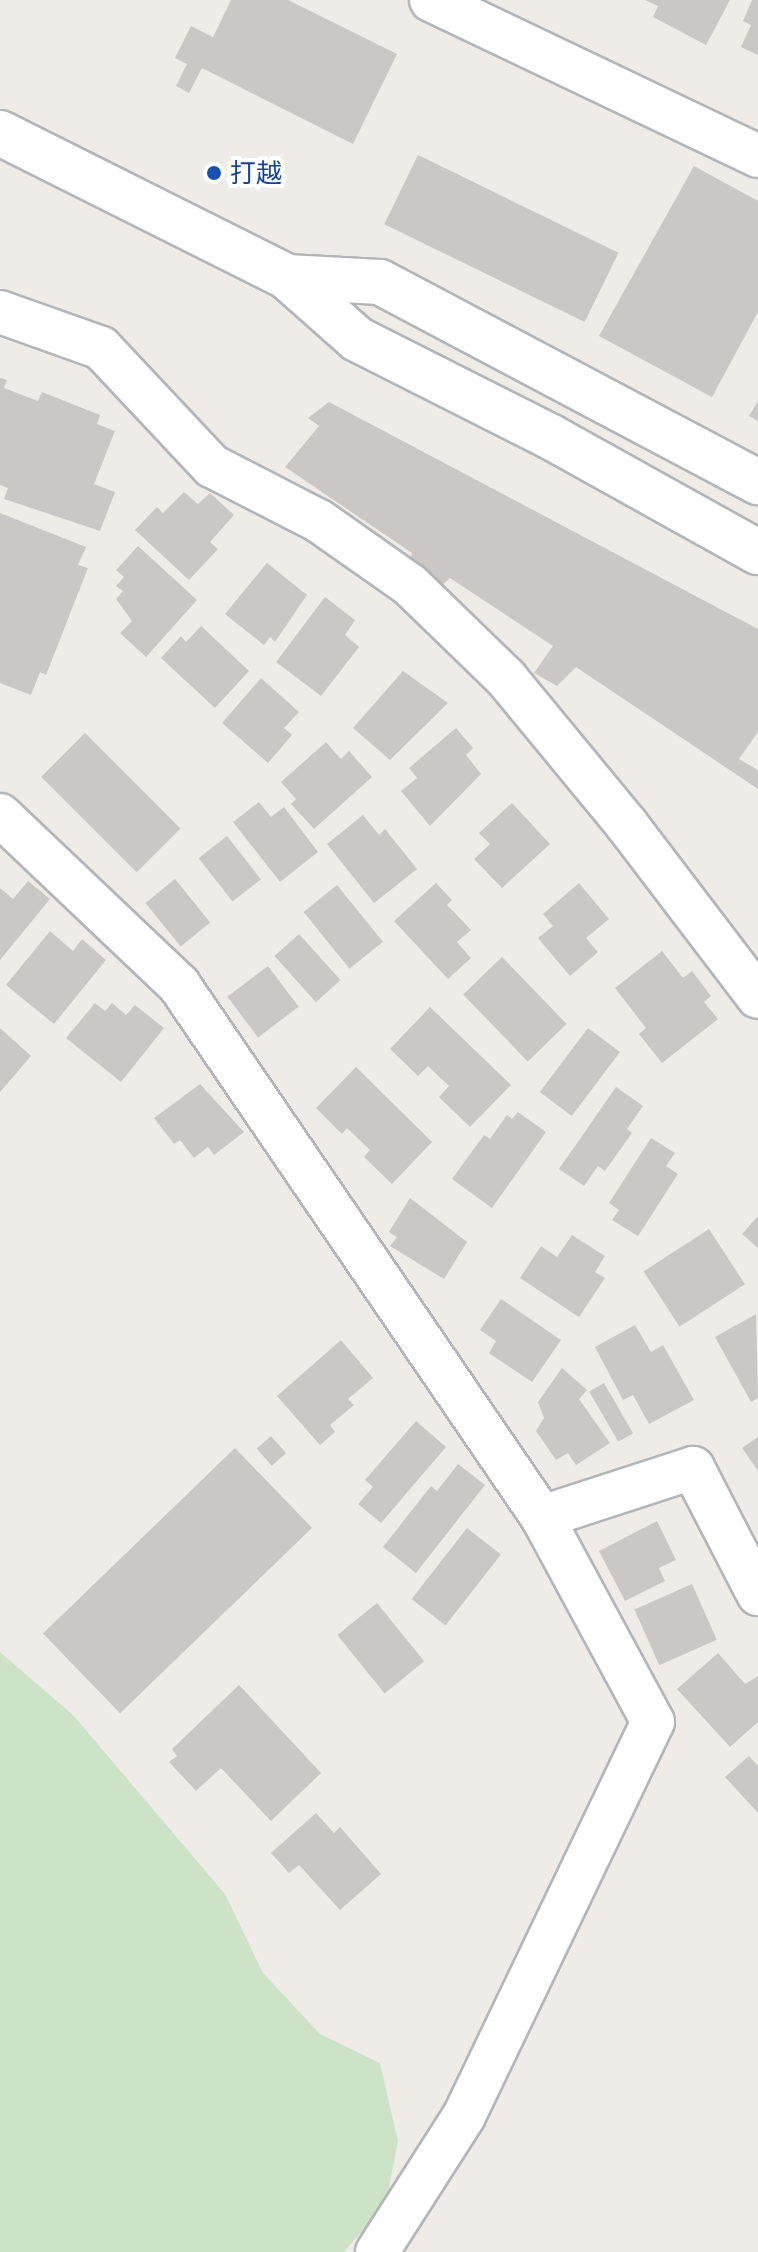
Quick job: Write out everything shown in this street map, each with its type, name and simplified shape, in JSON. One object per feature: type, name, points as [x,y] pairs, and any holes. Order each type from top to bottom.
[{"type":"street","points":[[431,0],[758,156]]},
{"type":"street","points":[[0,133],[287,277],[357,339],[551,437],[758,552]]},
{"type":"street","points":[[287,277],[380,282],[758,482]]},
{"type":"street","points":[[0,312],[101,348],[212,466],[319,521],[410,585],[506,678],[627,825],[758,997]]},
{"type":"street","points":[[0,815],[179,985],[542,1517],[653,1722],[464,2116],[377,2252]]},
{"type":"street","points":[[542,1517],[693,1468],[758,1594]]},
{"type":"green space","points":[[0,1652],[73,1715],[225,1894],[263,1973],[320,2034],[380,2063],[398,2141],[386,2203],[344,2252],[0,2252]]},
{"type":"building","points":[[231,0],[288,0],[397,54],[353,144],[202,68],[189,93],[176,86],[187,64],[175,58],[191,26],[213,37]]},
{"type":"building","points":[[645,0],[730,0],[706,45],[653,17],[658,6]]},
{"type":"building","points":[[752,0],[758,0],[758,55],[741,47],[751,25],[743,21]]},
{"type":"building","points":[[418,155],[618,253],[585,322],[384,224]]},
{"type":"building","points":[[694,166],[758,201],[758,312],[712,397],[599,336]]},
{"type":"building","points":[[0,378],[7,380],[4,388],[38,401],[42,392],[100,415],[97,424],[115,431],[94,484],[115,492],[100,531],[4,499],[8,488],[0,485]]},
{"type":"building","points":[[758,401],[758,421],[749,416]]},
{"type":"building","points":[[329,402],[758,629],[758,732],[739,759],[758,770],[758,789],[576,667],[557,686],[534,673],[553,646],[450,578],[441,586],[410,564],[412,553],[285,467],[319,426],[308,418]]},
{"type":"building","points":[[184,492],[198,504],[210,493],[234,515],[210,542],[218,549],[189,580],[135,530],[157,507],[163,513]]},
{"type":"building","points":[[0,513],[86,547],[78,565],[88,568],[46,675],[40,672],[31,695],[0,683]]},
{"type":"building","points":[[138,546],[197,600],[146,657],[120,633],[132,621],[116,599],[123,591],[116,586],[124,577],[116,570]]},
{"type":"building","points":[[267,563],[307,595],[275,642],[270,637],[264,645],[225,614]]},
{"type":"building","points":[[325,597],[355,620],[345,635],[359,647],[321,696],[276,662]]},
{"type":"building","points":[[201,626],[249,671],[215,708],[161,658],[181,636],[186,642]]},
{"type":"building","points":[[403,671],[448,703],[390,760],[353,728]]},
{"type":"building","points":[[261,678],[299,712],[284,728],[292,735],[268,763],[222,723]]},
{"type":"building","points":[[456,728],[473,748],[466,755],[481,774],[430,826],[401,791],[417,778],[409,768]]},
{"type":"building","points":[[85,733],[180,828],[137,872],[41,777]]},
{"type":"building","points":[[326,742],[341,759],[349,751],[372,777],[314,829],[291,804],[296,799],[281,782]]},
{"type":"building","points":[[259,802],[271,817],[284,807],[318,852],[280,882],[233,822]]},
{"type":"building","points":[[512,803],[550,844],[502,888],[474,859],[490,844],[479,833]]},
{"type":"building","points":[[363,815],[379,835],[385,829],[417,869],[374,903],[327,844]]},
{"type":"building","points":[[227,836],[261,879],[232,902],[199,858]]},
{"type":"building","points":[[175,879],[210,923],[181,946],[145,903]]},
{"type":"building","points":[[28,881],[50,899],[0,960],[0,888],[13,899]]},
{"type":"building","points":[[436,883],[452,900],[447,905],[471,930],[457,942],[471,958],[448,979],[394,921]]},
{"type":"building","points":[[579,883],[609,919],[586,938],[598,952],[570,976],[538,938],[553,926],[543,914]]},
{"type":"building","points":[[337,885],[383,942],[350,969],[304,912]]},
{"type":"building","points":[[50,931],[73,951],[82,939],[106,960],[54,1024],[6,985]]},
{"type":"building","points":[[299,934],[340,980],[316,1002],[274,956]]},
{"type":"building","points":[[662,951],[683,978],[692,971],[711,996],[704,1002],[718,1019],[662,1063],[639,1034],[646,1028],[615,988]]},
{"type":"building","points":[[502,957],[567,1024],[528,1061],[463,995]]},
{"type":"building","points":[[268,966],[299,1007],[258,1037],[227,997]]},
{"type":"building","points":[[95,1003],[105,1011],[112,1003],[126,1015],[135,1005],[164,1028],[121,1082],[66,1038]]},
{"type":"building","points":[[430,1007],[511,1085],[470,1127],[439,1097],[449,1086],[428,1066],[418,1076],[390,1049]]},
{"type":"building","points":[[0,1028],[31,1056],[0,1092]]},
{"type":"building","points":[[588,1028],[620,1052],[572,1116],[540,1092]]},
{"type":"building","points":[[356,1067],[432,1142],[392,1184],[364,1157],[370,1150],[347,1128],[342,1134],[316,1108]]},
{"type":"building","points":[[200,1084],[244,1132],[214,1155],[208,1147],[194,1158],[180,1140],[174,1144],[154,1118]]},
{"type":"building","points":[[616,1087],[643,1106],[627,1129],[632,1133],[605,1171],[598,1166],[584,1186],[559,1169]]},
{"type":"building","points":[[518,1112],[546,1132],[492,1208],[452,1179],[484,1135],[490,1139],[507,1115],[512,1119]]},
{"type":"building","points":[[651,1138],[675,1153],[666,1166],[678,1174],[638,1236],[612,1220],[619,1210],[609,1203]]},
{"type":"building","points":[[410,1198],[467,1242],[444,1279],[390,1246],[397,1237],[389,1232]]},
{"type":"building","points":[[758,1216],[758,1248],[742,1234]]},
{"type":"building","points":[[709,1229],[745,1284],[680,1327],[644,1271]]},
{"type":"building","points":[[572,1235],[605,1256],[595,1272],[605,1278],[579,1317],[520,1278],[541,1246],[557,1257]]},
{"type":"building","points":[[501,1299],[561,1340],[532,1382],[489,1353],[496,1341],[480,1330]]},
{"type":"building","points":[[756,1314],[758,1398],[751,1402],[715,1337]]},
{"type":"building","points":[[635,1325],[651,1352],[663,1345],[694,1400],[649,1424],[633,1395],[623,1400],[595,1347]]},
{"type":"building","points":[[341,1340],[373,1378],[348,1399],[354,1405],[330,1425],[335,1432],[320,1445],[277,1396]]},
{"type":"building","points":[[562,1368],[587,1390],[579,1399],[610,1443],[576,1465],[568,1453],[556,1460],[536,1431],[544,1418],[538,1402]]},
{"type":"building","points":[[604,1383],[633,1433],[618,1442],[589,1392]]},
{"type":"building","points":[[416,1421],[446,1447],[381,1523],[358,1504],[373,1487],[365,1480]]},
{"type":"building","points":[[271,1436],[286,1453],[272,1466],[257,1448]]},
{"type":"building","points":[[758,1437],[758,1471],[742,1448]]},
{"type":"building","points":[[235,1448],[312,1528],[120,1713],[43,1633]]},
{"type":"building","points":[[458,1464],[485,1485],[416,1573],[383,1547],[431,1486],[437,1491]]},
{"type":"building","points":[[657,1521],[676,1560],[659,1568],[665,1581],[625,1601],[599,1551]]},
{"type":"building","points":[[467,1528],[501,1554],[445,1625],[412,1599]]},
{"type":"building","points":[[692,1584],[717,1640],[659,1665],[634,1610]]},
{"type":"building","points":[[377,1603],[424,1661],[385,1693],[337,1635]]},
{"type":"building","points":[[718,1653],[745,1684],[758,1676],[758,1722],[730,1747],[677,1689]]},
{"type":"building","points":[[239,1685],[321,1773],[271,1821],[221,1768],[196,1791],[169,1762],[177,1756],[172,1749]]},
{"type":"building","points":[[749,1756],[758,1766],[758,1813],[725,1777]]},
{"type":"building","points":[[316,1813],[334,1833],[340,1827],[381,1874],[340,1910],[299,1865],[289,1873],[271,1853]]},
{"type":"place","name":"打越","points":[[214,173]]}]
